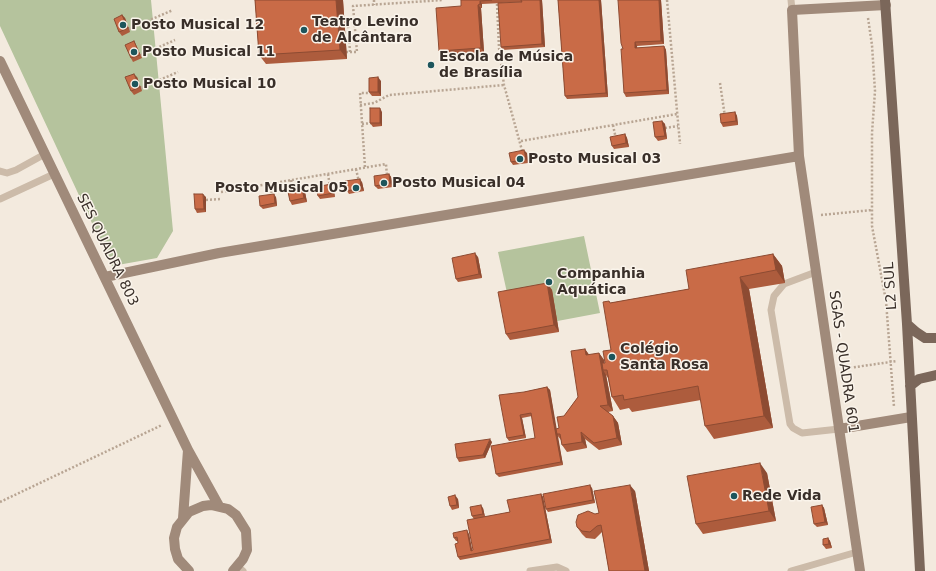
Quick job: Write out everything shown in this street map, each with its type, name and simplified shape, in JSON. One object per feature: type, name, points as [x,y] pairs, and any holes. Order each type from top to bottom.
[{"type":"main road","name":"L2 SUL","points":[[886,3],[907,324],[920,571]]},
{"type":"main road","points":[[907,324],[925,338],[936,338]]},
{"type":"main road","points":[[910,386],[919,379],[936,375]]},
{"type":"street","points":[[792,10],[867,6],[886,3]]},
{"type":"street","name":"SGAS - QUADRA 601","points":[[792,10],[799,156],[860,571]]},
{"type":"street","name":"SES QUADRA 803","points":[[0,61],[173,420],[219,506]]},
{"type":"street","points":[[105,277],[224,252],[799,156]]},
{"type":"street","points":[[839,429],[911,417]]},
{"type":"street","points":[[183,518],[188,450]]},
{"type":"street","points":[[188,571],[178,559],[174,538],[177,527],[183,518],[189,512],[203,506],[219,506],[236,515],[246,531],[247,550],[238,570]]},
{"type":"lane","points":[[791,0],[792,10]]},
{"type":"lane","points":[[0,171],[7,173],[16,170],[45,154]]},
{"type":"lane","points":[[0,199],[54,174]]},
{"type":"lane","points":[[816,272],[784,284],[774,296],[771,310],[790,424],[802,434],[839,429]]},
{"type":"lane","points":[[791,571],[857,552]]},
{"type":"lane","points":[[530,571],[557,567],[566,571]]},
{"type":"path","points":[[374,0],[374,5]]},
{"type":"path","points":[[346,52],[356,52],[353,6],[443,0]]},
{"type":"path","points":[[667,0],[680,144]]},
{"type":"path","points":[[498,4],[499,48],[504,85],[523,154]]},
{"type":"path","points":[[867,6],[872,45],[875,91],[872,133],[872,226],[886,301],[895,420]]},
{"type":"path","points":[[129,29],[173,10]]},
{"type":"path","points":[[350,52],[348,24],[354,23]]},
{"type":"path","points":[[141,55],[176,40]]},
{"type":"path","points":[[346,45],[350,44]]},
{"type":"path","points":[[141,88],[178,72]]},
{"type":"path","points":[[720,84],[725,117]]},
{"type":"path","points":[[360,105],[374,103],[389,95],[504,85]]},
{"type":"path","points":[[364,167],[360,93],[371,93]]},
{"type":"path","points":[[520,141],[677,114]]},
{"type":"path","points":[[362,124],[373,123]]},
{"type":"path","points":[[613,125],[616,140]]},
{"type":"path","points":[[665,128],[678,126]]},
{"type":"path","points":[[221,192],[386,164],[388,178]]},
{"type":"path","points":[[356,169],[359,183]]},
{"type":"path","points":[[328,174],[330,188]]},
{"type":"path","points":[[291,180],[294,195]]},
{"type":"path","points":[[270,183],[273,198]]},
{"type":"path","points":[[206,200],[221,199]]},
{"type":"path","points":[[808,216],[872,210]]},
{"type":"path","points":[[830,371],[909,359]]},
{"type":"path","points":[[0,502],[173,420]]},
{"type":"green space","points":[[0,0],[151,0],[173,231],[157,258],[112,266],[0,26]]},
{"type":"green space","name":"Companhia Aquática","points":[[584,236],[600,313],[515,329],[498,252]]},
{"type":"building","name":"Teatro Levino de Alcântara","points":[[255,0],[336,0],[340,50],[259,55]]},
{"type":"building","points":[[461,0],[492,0],[480,1],[480,4],[478,5],[481,48],[439,51],[436,8],[461,6]]},
{"type":"building","points":[[521,0],[540,0],[542,44],[501,47],[498,3],[522,2]]},
{"type":"building","points":[[558,0],[599,0],[606,93],[565,96]]},
{"type":"building","points":[[618,0],[659,0],[661,41],[635,42],[635,48],[664,46],[667,90],[624,93],[621,49],[623,49],[621,43]]},
{"type":"building","name":"Posto Musical 12","points":[[122,15],[128,28],[119,32],[114,19]]},
{"type":"building","name":"Posto Musical 11","points":[[134,41],[140,55],[131,58],[125,45]]},
{"type":"building","name":"Posto Musical 10","points":[[134,74],[140,87],[131,91],[125,77]]},
{"type":"building","points":[[378,77],[378,92],[369,92],[369,78]]},
{"type":"building","points":[[370,108],[380,108],[380,123],[370,123]]},
{"type":"building","points":[[735,112],[736,121],[721,123],[720,114]]},
{"type":"building","points":[[662,121],[665,136],[655,137],[653,122]]},
{"type":"building","points":[[625,134],[626,143],[612,146],[610,137]]},
{"type":"building","points":[[524,150],[526,159],[511,162],[509,153]]},
{"type":"building","points":[[389,174],[390,183],[375,186],[374,176]]},
{"type":"building","points":[[360,179],[361,188],[347,191],[345,181]]},
{"type":"building","points":[[331,184],[333,193],[318,196],[316,187]]},
{"type":"building","points":[[302,189],[304,198],[290,201],[288,192]]},
{"type":"building","points":[[194,194],[203,194],[204,209],[195,209]]},
{"type":"building","points":[[274,194],[275,203],[260,206],[259,196]]},
{"type":"building","points":[[475,253],[479,274],[456,279],[452,258]]},
{"type":"building","points":[[773,254],[776,270],[740,277],[764,416],[705,426],[698,386],[624,400],[623,395],[612,397],[607,370],[603,370],[602,363],[605,363],[603,351],[611,350],[603,302],[609,301],[610,303],[689,289],[686,270]]},
{"type":"building","points":[[547,283],[554,325],[506,334],[498,292]]},
{"type":"building","points":[[585,349],[586,355],[599,353],[608,405],[600,406],[613,416],[617,438],[594,443],[581,432],[582,442],[562,445],[560,434],[557,434],[556,429],[559,428],[557,417],[564,416],[578,397],[571,351]]},
{"type":"building","points":[[547,387],[561,462],[496,474],[491,446],[535,438],[531,413],[520,415],[524,435],[507,438],[499,395]]},
{"type":"building","points":[[490,439],[483,455],[457,458],[455,444]]},
{"type":"building","name":"Rede Vida","points":[[760,463],[769,511],[696,524],[687,476]]},
{"type":"building","points":[[590,485],[593,500],[546,509],[543,494]]},
{"type":"building","points":[[630,485],[645,571],[609,571],[601,525],[597,526],[590,532],[582,531],[577,527],[576,522],[578,515],[588,511],[595,514],[599,513],[594,491]]},
{"type":"building","points":[[541,494],[550,539],[458,557],[455,544],[458,543],[457,537],[454,538],[453,533],[467,530],[471,551],[473,550],[467,520],[510,512],[507,500]]},
{"type":"building","points":[[455,495],[457,505],[450,506],[448,497]]},
{"type":"building","points":[[481,505],[483,514],[472,516],[470,507]]},
{"type":"building","points":[[822,505],[825,522],[814,524],[811,507]]},
{"type":"building","points":[[828,538],[829,544],[823,545],[823,539]]},
{"type":"place","name":"Posto Musical 12","points":[[123,25]]},
{"type":"place","name":"Teatro Levino de Alcântara","points":[[304,30]]},
{"type":"place","name":"Posto Musical 11","points":[[134,52]]},
{"type":"place","name":"Escola de Música de Brasília","points":[[431,65]]},
{"type":"place","name":"Posto Musical 10","points":[[135,84]]},
{"type":"place","name":"Posto Musical 03","points":[[520,159]]},
{"type":"place","name":"Posto Musical 04","points":[[384,183]]},
{"type":"place","name":"Posto Musical 05","points":[[356,188]]},
{"type":"place","name":"Companhia Aquática","points":[[549,282]]},
{"type":"place","name":"Colégio Santa Rosa","points":[[612,357]]},
{"type":"place","name":"Rede Vida","points":[[734,496]]}]
